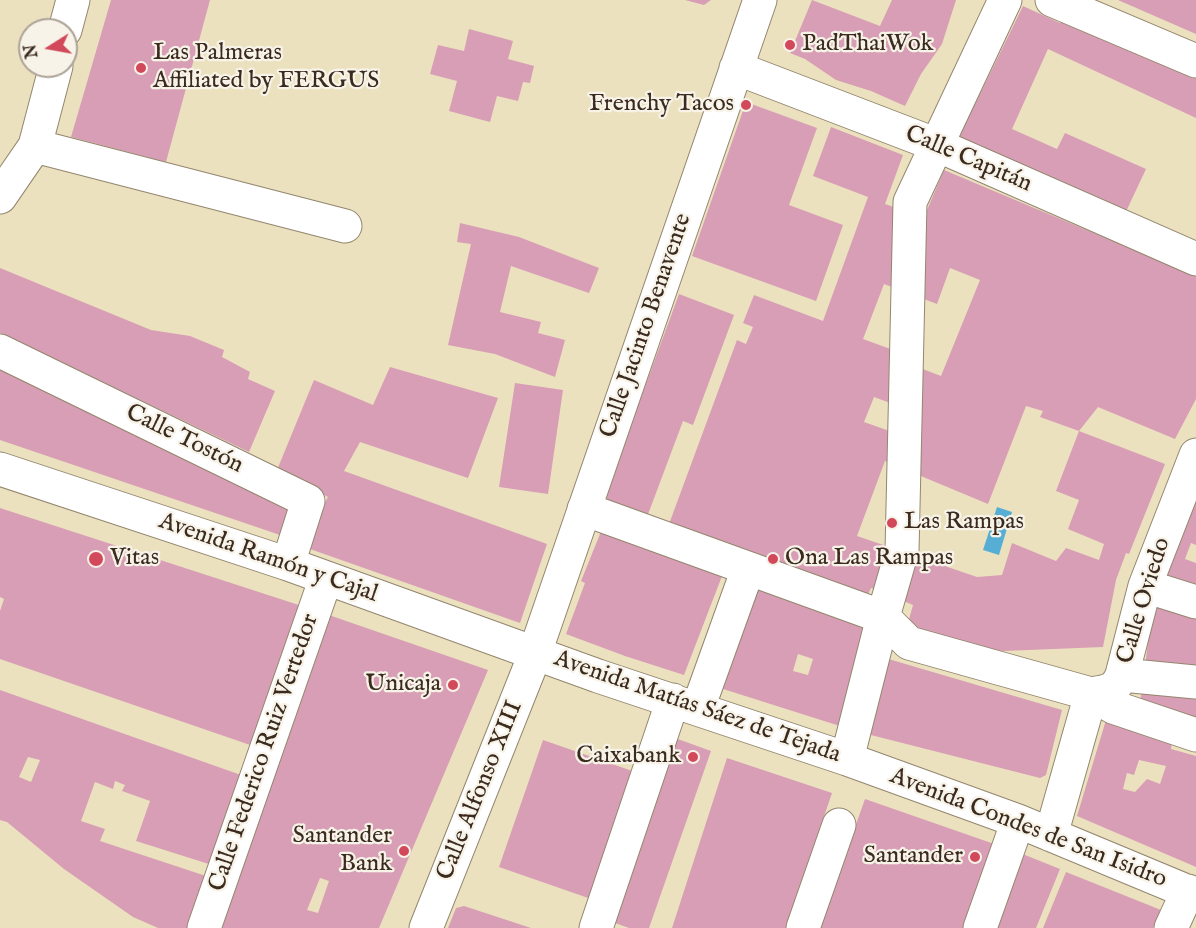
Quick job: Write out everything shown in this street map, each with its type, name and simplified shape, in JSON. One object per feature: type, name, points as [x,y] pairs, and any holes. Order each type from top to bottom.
[{"type":"street","points":[[68,18],[73,0]]},
{"type":"street","name":"Calle Jacinto Benavente","points":[[535,653],[760,0]]},
{"type":"street","points":[[853,762],[883,617],[902,551],[910,202],[1005,0]]},
{"type":"street","points":[[1052,0],[1196,61]]},
{"type":"street","name":"Calle Capitán","points":[[736,68],[937,145],[1196,259]]},
{"type":"street","points":[[0,197],[35,146],[53,78]]},
{"type":"street","points":[[35,146],[345,226]]},
{"type":"street","name":"Calle Tostón","points":[[0,351],[308,501],[288,564]]},
{"type":"street","name":"Calle Oviedo","points":[[1091,694],[1106,692],[1117,685],[1122,675],[1145,586],[1196,455]]},
{"type":"street","name":"Avenida Ramón y Cajal","points":[[0,469],[288,564],[535,653]]},
{"type":"street","points":[[584,509],[883,617],[909,643],[1091,694],[1113,707],[1196,735]]},
{"type":"street","points":[[596,928],[685,704],[748,569]]},
{"type":"street","name":"Calle Federico Ruiz Vertedor","points":[[204,928],[326,578]]},
{"type":"street","points":[[1145,586],[1196,602]]},
{"type":"street","name":"Avenida Matías Sáez de Tejada","points":[[535,653],[853,762]]},
{"type":"street","name":"Calle Alfonso XIII","points":[[426,928],[535,653]]},
{"type":"street","points":[[1122,675],[1196,682]]},
{"type":"street","points":[[1051,835],[1091,694]]},
{"type":"street","name":"Avenida Condes de San Isidro","points":[[853,762],[1018,821],[1192,893]]},
{"type":"street","points":[[980,928],[1018,821]]},
{"type":"street","points":[[803,928],[839,825]]},
{"type":"street","points":[[1171,928],[1192,893]]},
{"type":"water","points":[[997,507],[1012,512],[999,555],[983,550]]},
{"type":"building","name":"Las Palmeras Affiliated by FERGUS","points":[[111,0],[210,0],[166,162],[71,137]]},
{"type":"building","points":[[685,0],[711,0],[704,5]]},
{"type":"building","points":[[812,0],[880,26],[892,0],[956,0],[942,44],[921,74],[905,106],[871,91],[836,80],[805,59],[790,53]]},
{"type":"building","points":[[1118,0],[1196,0],[1196,34],[1189,31]]},
{"type":"building","points":[[1023,6],[1060,23],[1065,15],[1196,72],[1196,118],[1048,49],[1012,129],[1057,149],[1065,133],[1146,169],[1123,218],[957,141]]},
{"type":"building","points":[[469,29],[513,41],[508,59],[534,66],[530,83],[523,82],[518,101],[497,96],[490,122],[449,111],[457,81],[430,74],[438,45],[464,51]]},
{"type":"building","points":[[746,102],[817,128],[789,205],[843,225],[816,301],[692,256]]},
{"type":"building","points":[[831,127],[903,155],[885,204],[924,217],[944,170],[1196,276],[1196,399],[1175,439],[1098,407],[1079,431],[1165,464],[1129,554],[1126,553],[1116,580],[1103,647],[1004,651],[955,647],[908,623],[913,605],[871,588],[866,599],[669,524],[737,340],[746,344],[753,327],[743,323],[754,295],[823,321],[868,197],[813,176]],"holes":[[[950,268],[980,280],[941,376],[920,368],[895,433],[864,422],[874,397],[901,407],[918,359],[863,339],[884,284],[937,304]],[[1026,406],[1043,411],[1040,417],[1079,431],[1056,491],[1079,500],[1068,529],[1104,544],[1099,560],[1066,548],[1056,561],[1012,543],[1002,575],[977,577],[857,536],[885,461],[988,504]]]},
{"type":"building","points":[[460,223],[519,237],[599,268],[589,293],[511,266],[500,312],[541,322],[538,333],[565,340],[555,377],[495,354],[448,345],[471,244],[457,242]]},
{"type":"building","points":[[0,268],[151,330],[190,336],[224,350],[222,357],[250,372],[248,379],[275,391],[249,452],[0,333]]},
{"type":"building","points":[[679,294],[734,315],[693,425],[683,421],[647,517],[603,501]]},
{"type":"building","points":[[0,364],[292,503],[280,535],[0,440]]},
{"type":"building","points":[[390,367],[498,398],[468,478],[360,442],[344,471],[547,544],[520,623],[310,549],[328,497],[277,470],[314,380],[373,405]]},
{"type":"building","points":[[515,383],[563,390],[548,494],[499,487]]},
{"type":"building","points":[[1196,479],[1196,545],[1191,543],[1185,559],[1196,563],[1196,592],[1157,580]]},
{"type":"building","points":[[0,508],[305,607],[256,747],[0,659],[0,611],[4,599],[0,597]]},
{"type":"building","points":[[602,529],[722,576],[684,675],[566,634],[585,583],[581,581]]},
{"type":"building","points":[[754,588],[869,626],[843,727],[720,688]],"holes":[[[798,654],[813,659],[808,675],[793,671]]]},
{"type":"building","points":[[1153,599],[1196,613],[1196,672],[1145,667]]},
{"type":"building","points":[[323,613],[488,670],[379,928],[218,928]],"holes":[[[320,878],[329,881],[318,913],[307,910]]]},
{"type":"building","points":[[885,658],[1062,710],[1046,775],[1040,778],[867,734]]},
{"type":"building","points":[[1143,688],[1196,692],[1196,727],[1138,708]]},
{"type":"building","points":[[0,690],[241,775],[212,865],[136,841],[150,801],[122,791],[125,785],[115,781],[113,789],[95,782],[81,821],[105,829],[100,841],[209,877],[194,928],[158,928],[133,917],[64,869],[7,822],[0,820]],"holes":[[[28,757],[40,760],[31,782],[19,777]]]},
{"type":"building","points":[[1106,720],[1172,742],[1171,749],[1196,756],[1196,867],[1077,816]],"holes":[[[1139,760],[1166,766],[1160,784],[1147,779],[1135,792],[1123,789],[1127,773],[1134,775]]]},
{"type":"building","points":[[675,738],[711,751],[649,928],[629,928],[615,923]]},
{"type":"building","points":[[543,740],[638,773],[594,900],[499,867]]},
{"type":"building","points":[[727,758],[832,793],[786,928],[672,928]]},
{"type":"building","points":[[865,799],[1000,846],[971,928],[819,928]]},
{"type":"building","points":[[1020,853],[1060,869],[1036,928],[991,928]]},
{"type":"building","points":[[1066,872],[1161,910],[1153,928],[1043,928]]},
{"type":"building","points":[[464,906],[531,928],[448,928],[456,908]]},
{"type":"place","name":"PadThaiWok","points":[[790,45]]},
{"type":"place","name":"Las Palmeras Affiliated by FERGUS","points":[[141,68]]},
{"type":"place","name":"Frenchy Tacos","points":[[746,105]]},
{"type":"place","name":"Las Rampas","points":[[892,523]]},
{"type":"place","name":"Vitas","points":[[96,559]]},
{"type":"place","name":"Ona Las Rampas","points":[[773,559]]},
{"type":"place","name":"Unicaja","points":[[453,685]]},
{"type":"place","name":"Caixabank","points":[[693,757]]},
{"type":"place","name":"Santander Bank","points":[[404,851]]},
{"type":"place","name":"Santander","points":[[975,857]]}]
